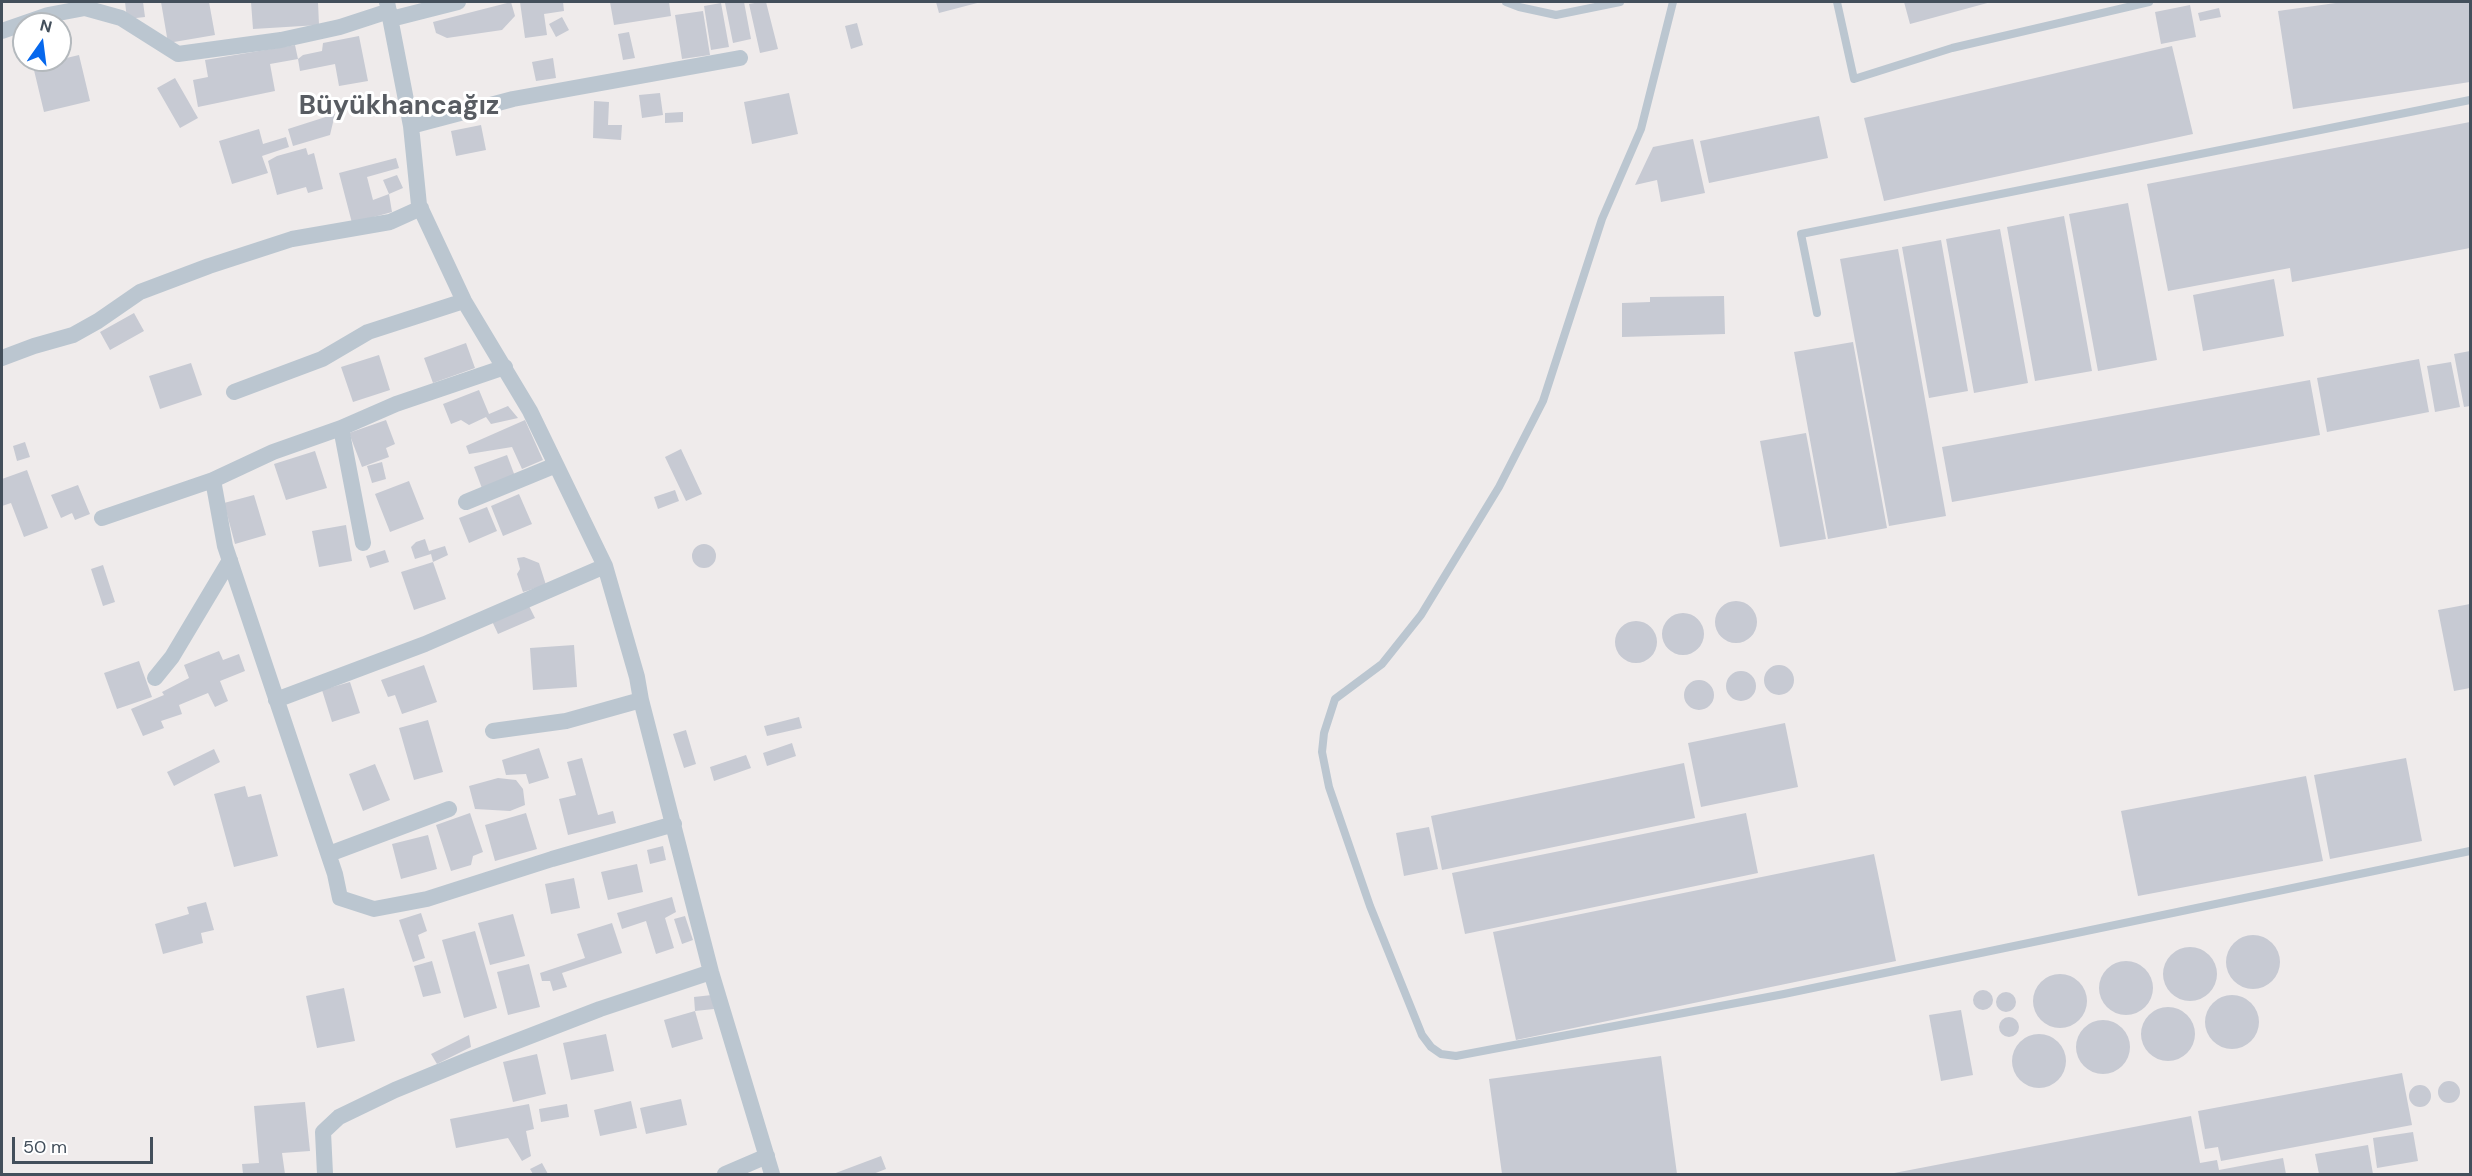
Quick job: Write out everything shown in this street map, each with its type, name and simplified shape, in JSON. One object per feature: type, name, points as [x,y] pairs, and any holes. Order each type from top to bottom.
[{"type":"street","points":[[2,31],[48,15],[85,8],[121,18],[178,54],[280,40],[340,27],[389,11],[458,2]]},
{"type":"street","points":[[389,11],[411,126],[421,208],[464,302],[505,367],[605,566],[637,677],[711,972],[772,1174]]},
{"type":"street","points":[[411,126],[513,99],[740,58]]},
{"type":"street","points":[[2,358],[73,335],[140,292],[209,266],[292,239],[390,222],[421,208]]},
{"type":"street","points":[[234,392],[322,359],[368,332],[464,302]]},
{"type":"street","points":[[102,518],[213,480],[273,452],[341,428],[396,404],[505,367]]},
{"type":"street","points":[[341,428],[363,543]]},
{"type":"street","points":[[466,502],[556,465]]},
{"type":"street","points":[[213,480],[230,560],[329,854],[340,897],[374,909],[427,899],[552,859],[674,824]]},
{"type":"street","points":[[155,678],[172,657],[230,560]]},
{"type":"street","points":[[276,700],[425,644],[605,566]]},
{"type":"street","points":[[493,731],[566,722],[641,700]]},
{"type":"street","points":[[329,854],[448,809]]},
{"type":"street","points":[[325,1174],[323,1132],[339,1117],[395,1090],[512,1042],[600,1009],[711,972]]},
{"type":"street","points":[[726,1174],[767,1156]]},
{"type":"lane","points":[[1506,2],[1556,15],[1620,2]]},
{"type":"lane","points":[[1673,2],[1641,129],[1602,219],[1543,401],[1499,487],[1421,615],[1382,664],[1335,699],[1324,734],[1322,752],[1329,787],[1378,927],[1422,1035],[1431,1047],[1441,1054],[1456,1056],[1784,994],[2470,851]]},
{"type":"lane","points":[[1837,2],[1854,78],[1952,48],[2149,2]]},
{"type":"lane","points":[[1817,313],[1801,234],[2470,100]]},
{"type":"building","points":[[125,2],[143,2],[145,17],[127,19]]},
{"type":"building","points":[[161,2],[209,2],[215,35],[168,43]]},
{"type":"building","points":[[251,2],[318,2],[319,25],[253,29]]},
{"type":"building","points":[[511,2],[515,16],[502,30],[447,38],[436,33],[433,22]]},
{"type":"building","points":[[520,2],[563,2],[564,11],[544,14],[547,35],[525,38]]},
{"type":"building","points":[[610,2],[669,2],[671,16],[614,25]]},
{"type":"building","points":[[744,2],[751,39],[733,43],[725,3]]},
{"type":"building","points":[[766,2],[778,49],[760,53],[749,4]]},
{"type":"building","points":[[936,2],[981,2],[939,13]]},
{"type":"building","points":[[1904,2],[1991,2],[1910,24]]},
{"type":"building","points":[[2343,2],[2470,2],[2470,82],[2293,109],[2278,11]]},
{"type":"building","points":[[721,3],[729,47],[711,50],[704,6]]},
{"type":"building","points":[[2190,5],[2196,37],[2161,44],[2155,12]]},
{"type":"building","points":[[2219,8],[2221,17],[2200,21],[2198,13]]},
{"type":"building","points":[[703,11],[710,55],[682,59],[675,15]]},
{"type":"building","points":[[562,17],[569,30],[556,37],[549,24]]},
{"type":"building","points":[[857,23],[863,45],[851,49],[845,26]]},
{"type":"building","points":[[629,32],[635,58],[623,60],[618,34]]},
{"type":"building","points":[[359,36],[368,81],[339,86],[335,64],[300,71],[298,59],[303,55],[322,51],[323,43]]},
{"type":"building","points":[[295,45],[298,59],[270,64],[275,91],[198,107],[193,80],[208,77],[205,60]]},
{"type":"building","points":[[2172,46],[2193,134],[1884,201],[1864,118]]},
{"type":"building","points":[[79,55],[90,101],[44,112],[34,72],[72,72],[72,57]]},
{"type":"building","points":[[553,58],[556,78],[536,81],[532,62]]},
{"type":"building","points":[[175,78],[198,118],[180,128],[157,88]]},
{"type":"building","points":[[660,93],[663,115],[642,118],[639,95]]},
{"type":"building","points":[[789,93],[798,134],[752,144],[744,102]]},
{"type":"building","points":[[594,101],[609,102],[608,125],[622,125],[621,140],[593,138]]},
{"type":"building","points":[[683,112],[683,122],[665,123],[665,113]]},
{"type":"building","points":[[335,114],[330,135],[293,146],[288,129]]},
{"type":"building","points":[[1819,116],[1828,158],[1709,183],[1700,141]]},
{"type":"building","points":[[2470,122],[2470,248],[2292,282],[2290,268],[2168,291],[2147,184]]},
{"type":"building","points":[[481,125],[486,150],[456,156],[451,131]]},
{"type":"building","points":[[259,129],[263,144],[286,137],[289,147],[262,156],[268,173],[232,184],[219,141]]},
{"type":"building","points":[[1693,139],[1705,193],[1661,202],[1657,180],[1635,185],[1653,147]]},
{"type":"building","points":[[306,148],[308,155],[314,153],[323,189],[308,193],[306,187],[277,195],[268,161],[277,156]]},
{"type":"building","points":[[396,158],[399,168],[367,177],[373,200],[389,194],[392,212],[352,223],[339,173]]},
{"type":"building","points":[[397,175],[403,188],[389,194],[383,180]]},
{"type":"building","points":[[2128,203],[2157,360],[2098,371],[2069,214]]},
{"type":"building","points":[[2064,216],[2092,371],[2035,381],[2007,227]]},
{"type":"building","points":[[2000,229],[2028,383],[1974,393],[1946,239]]},
{"type":"building","points":[[1941,240],[1968,391],[1929,398],[1902,247]]},
{"type":"building","points":[[1898,249],[1946,516],[1889,526],[1840,259]]},
{"type":"building","points":[[2274,279],[2284,336],[2203,351],[2193,295]]},
{"type":"building","points":[[1724,296],[1725,334],[1622,337],[1622,303],[1650,302],[1650,297]]},
{"type":"building","points":[[134,313],[144,331],[110,350],[100,332]]},
{"type":"building","points":[[1853,342],[1887,528],[1828,539],[1794,352]]},
{"type":"building","points":[[466,343],[475,368],[433,383],[424,358]]},
{"type":"building","points":[[2470,351],[2470,406],[2464,407],[2454,354]]},
{"type":"building","points":[[379,355],[390,390],[353,402],[341,367]]},
{"type":"building","points":[[2419,359],[2429,412],[2327,432],[2317,378]]},
{"type":"building","points":[[2451,362],[2460,407],[2435,412],[2427,366]]},
{"type":"building","points":[[191,363],[202,395],[160,409],[149,376]]},
{"type":"building","points":[[2310,380],[2320,435],[1952,502],[1942,447]]},
{"type":"building","points":[[479,390],[489,414],[508,406],[518,418],[491,424],[486,417],[469,425],[461,420],[451,424],[443,404]]},
{"type":"building","points":[[386,420],[395,444],[386,448],[389,457],[362,467],[349,433]]},
{"type":"building","points":[[525,420],[543,460],[522,469],[512,447],[469,454],[466,446]]},
{"type":"building","points":[[1806,433],[1826,539],[1780,547],[1760,441]]},
{"type":"building","points":[[25,442],[30,457],[17,461],[13,446]]},
{"type":"building","points":[[681,449],[702,494],[686,501],[665,457]]},
{"type":"building","points":[[315,451],[327,488],[286,500],[274,464]]},
{"type":"building","points":[[507,455],[516,479],[483,491],[474,467]]},
{"type":"building","points":[[382,462],[386,479],[372,483],[367,466]]},
{"type":"building","points":[[27,470],[48,528],[24,537],[11,503],[2,506],[2,479]]},
{"type":"building","points":[[409,481],[424,519],[390,532],[375,494]]},
{"type":"building","points":[[78,485],[90,514],[75,520],[72,513],[61,518],[51,495]]},
{"type":"building","points":[[675,490],[679,501],[658,509],[654,497]]},
{"type":"building","points":[[519,494],[532,524],[503,536],[491,506]]},
{"type":"building","points":[[254,495],[266,535],[235,544],[224,503]]},
{"type":"building","points":[[487,507],[497,531],[469,543],[459,518]]},
{"type":"building","points":[[346,525],[352,561],[319,567],[312,531]]},
{"type":"building","points":[[425,539],[429,551],[445,546],[448,555],[433,562],[431,554],[415,559],[411,547],[416,542]]},
{"type":"building","points":[[699,544],[709,544],[716,551],[716,561],[709,568],[699,568],[692,561],[692,551]]},
{"type":"building","points":[[385,550],[389,562],[370,568],[366,556]]},
{"type":"building","points":[[524,557],[539,563],[546,585],[523,592],[517,574],[520,569],[517,558]]},
{"type":"building","points":[[433,562],[446,599],[414,610],[401,572]]},
{"type":"building","points":[[103,565],[115,602],[103,606],[91,569]]},
{"type":"building","points":[[1736,601],[1751,607],[1757,622],[1751,637],[1736,643],[1721,637],[1715,622],[1721,607]]},
{"type":"building","points":[[527,602],[535,618],[498,634],[491,619]]},
{"type":"building","points":[[2470,604],[2470,688],[2454,691],[2438,610]]},
{"type":"building","points":[[1683,613],[1698,619],[1704,634],[1698,649],[1683,655],[1668,649],[1662,634],[1668,619]]},
{"type":"building","points":[[1636,621],[1651,627],[1657,642],[1651,657],[1636,663],[1621,657],[1615,642],[1621,627]]},
{"type":"building","points":[[574,645],[577,687],[533,690],[530,648]]},
{"type":"building","points":[[219,651],[223,660],[239,654],[245,671],[220,681],[228,701],[215,707],[208,693],[179,705],[182,714],[161,721],[164,728],[143,736],[131,709],[164,695],[162,692],[189,678],[184,665]]},
{"type":"building","points":[[139,661],[152,697],[117,709],[104,673]]},
{"type":"building","points":[[424,665],[437,702],[402,714],[395,695],[388,697],[381,680]]},
{"type":"building","points":[[1779,665],[1790,669],[1794,680],[1790,691],[1779,695],[1768,691],[1764,680],[1768,669]]},
{"type":"building","points":[[1741,671],[1752,675],[1756,686],[1752,697],[1741,701],[1730,697],[1726,686],[1730,675]]},
{"type":"building","points":[[1699,680],[1710,684],[1714,695],[1710,706],[1699,710],[1688,706],[1684,695],[1688,684]]},
{"type":"building","points":[[350,682],[360,713],[332,722],[322,690]]},
{"type":"building","points":[[799,717],[802,728],[767,736],[764,726]]},
{"type":"building","points":[[428,720],[443,772],[414,780],[399,728]]},
{"type":"building","points":[[1785,723],[1798,787],[1701,807],[1688,743]]},
{"type":"building","points":[[686,730],[696,764],[684,768],[673,734]]},
{"type":"building","points":[[792,743],[796,756],[767,766],[763,753]]},
{"type":"building","points":[[539,748],[549,778],[529,784],[526,774],[506,775],[502,760]]},
{"type":"building","points":[[214,749],[220,762],[174,786],[167,772]]},
{"type":"building","points":[[746,755],[751,768],[714,781],[710,767]]},
{"type":"building","points":[[582,758],[598,815],[613,811],[616,823],[568,835],[559,799],[576,795],[567,762]]},
{"type":"building","points":[[2406,758],[2422,841],[2330,859],[2314,775]]},
{"type":"building","points":[[1684,763],[1695,818],[1442,870],[1431,816]]},
{"type":"building","points":[[375,764],[390,800],[363,811],[349,774]]},
{"type":"building","points":[[2306,776],[2323,861],[2138,896],[2121,811]]},
{"type":"building","points":[[498,778],[516,780],[523,789],[525,805],[510,811],[475,809],[469,786]]},
{"type":"building","points":[[245,786],[248,797],[261,794],[278,856],[234,867],[214,794]]},
{"type":"building","points":[[470,813],[483,852],[473,856],[471,865],[451,871],[436,825]]},
{"type":"building","points":[[526,813],[537,849],[495,861],[485,825]]},
{"type":"building","points":[[1746,813],[1758,873],[1465,934],[1452,873]]},
{"type":"building","points":[[1429,827],[1438,869],[1404,876],[1396,833]]},
{"type":"building","points":[[428,835],[437,869],[401,879],[392,844]]},
{"type":"building","points":[[663,846],[666,860],[650,864],[647,850]]},
{"type":"building","points":[[1874,854],[1896,961],[1516,1040],[1493,932]]},
{"type":"building","points":[[637,864],[643,892],[608,900],[601,872]]},
{"type":"building","points":[[574,878],[580,908],[551,914],[545,884]]},
{"type":"building","points":[[672,897],[676,912],[665,918],[674,948],[656,954],[646,921],[622,929],[617,913]]},
{"type":"building","points":[[206,902],[214,930],[201,933],[203,943],[163,954],[155,924],[189,914],[187,907]]},
{"type":"building","points":[[421,913],[427,931],[418,935],[425,958],[413,962],[399,920]]},
{"type":"building","points":[[513,914],[525,956],[490,965],[478,923]]},
{"type":"building","points":[[685,916],[693,940],[682,944],[674,919]]},
{"type":"building","points":[[612,923],[622,953],[562,973],[567,987],[553,991],[550,981],[542,981],[540,973],[585,958],[577,934]]},
{"type":"building","points":[[475,931],[497,1008],[464,1018],[442,940]]},
{"type":"building","points":[[2248,935],[2258,935],[2268,939],[2276,947],[2280,962],[2276,977],[2268,985],[2258,989],[2248,989],[2238,985],[2230,977],[2226,967],[2226,957],[2230,947],[2238,939]]},
{"type":"building","points":[[2185,947],[2195,947],[2205,951],[2213,959],[2217,974],[2213,989],[2205,997],[2195,1001],[2185,1001],[2175,997],[2167,989],[2163,979],[2163,969],[2167,959],[2175,951]]},
{"type":"building","points":[[432,961],[441,993],[423,997],[414,966]]},
{"type":"building","points":[[2121,961],[2131,961],[2141,965],[2149,973],[2153,988],[2149,1003],[2141,1011],[2131,1015],[2121,1015],[2111,1011],[2103,1003],[2099,993],[2099,983],[2103,973],[2111,965]]},
{"type":"building","points":[[529,964],[540,1007],[508,1015],[497,972]]},
{"type":"building","points":[[2055,974],[2065,974],[2075,978],[2083,986],[2087,1001],[2083,1016],[2075,1024],[2065,1028],[2055,1028],[2045,1024],[2037,1016],[2033,1006],[2033,996],[2037,986],[2045,978]]},
{"type":"building","points":[[344,988],[355,1041],[317,1048],[306,996]]},
{"type":"building","points":[[1983,990],[1990,993],[1993,1000],[1990,1007],[1983,1010],[1976,1007],[1973,1000],[1976,993]]},
{"type":"building","points":[[2006,992],[2013,995],[2016,1002],[2013,1009],[2006,1012],[1999,1009],[1996,1002],[1999,995]]},
{"type":"building","points":[[712,995],[714,1009],[695,1011],[694,997]]},
{"type":"building","points":[[2227,995],[2237,995],[2247,999],[2255,1007],[2259,1022],[2255,1037],[2247,1045],[2237,1049],[2227,1049],[2217,1045],[2209,1037],[2205,1027],[2205,1017],[2209,1007],[2217,999]]},
{"type":"building","points":[[2163,1007],[2173,1007],[2183,1011],[2191,1019],[2195,1034],[2191,1049],[2183,1057],[2173,1061],[2163,1061],[2153,1057],[2145,1049],[2141,1039],[2141,1029],[2145,1019],[2153,1011]]},
{"type":"building","points":[[1961,1010],[1973,1075],[1941,1081],[1929,1015]]},
{"type":"building","points":[[695,1011],[703,1039],[672,1048],[664,1020]]},
{"type":"building","points":[[2009,1017],[2016,1020],[2019,1027],[2016,1034],[2009,1037],[2002,1034],[1999,1027],[2002,1020]]},
{"type":"building","points":[[2098,1020],[2108,1020],[2118,1024],[2126,1032],[2130,1047],[2126,1062],[2118,1070],[2108,1074],[2098,1074],[2088,1070],[2080,1062],[2076,1052],[2076,1042],[2080,1032],[2088,1024]]},
{"type":"building","points":[[606,1034],[614,1071],[571,1080],[563,1043]]},
{"type":"building","points":[[2034,1034],[2044,1034],[2054,1038],[2062,1046],[2066,1061],[2062,1076],[2054,1084],[2044,1088],[2034,1088],[2024,1084],[2016,1076],[2012,1066],[2012,1056],[2016,1046],[2024,1038]]},
{"type":"building","points":[[469,1035],[471,1047],[437,1064],[431,1054]]},
{"type":"building","points":[[537,1054],[546,1094],[513,1102],[503,1062]]},
{"type":"building","points":[[1661,1056],[1677,1174],[1502,1174],[1489,1079]]},
{"type":"building","points":[[2402,1073],[2412,1125],[2221,1161],[2218,1147],[2205,1149],[2198,1111]]},
{"type":"building","points":[[2449,1081],[2457,1084],[2460,1092],[2457,1100],[2449,1103],[2441,1100],[2438,1092],[2441,1084]]},
{"type":"building","points":[[2420,1085],[2428,1088],[2431,1096],[2428,1104],[2420,1107],[2412,1104],[2409,1096],[2412,1088]]},
{"type":"building","points":[[681,1099],[687,1125],[646,1134],[640,1108]]},
{"type":"building","points":[[631,1101],[637,1128],[600,1136],[594,1110]]},
{"type":"building","points":[[305,1102],[310,1151],[282,1153],[285,1174],[243,1174],[242,1164],[259,1163],[254,1106]]},
{"type":"building","points":[[529,1104],[534,1129],[526,1131],[531,1156],[522,1161],[508,1138],[456,1148],[450,1119]]},
{"type":"building","points":[[567,1104],[569,1117],[541,1122],[539,1109]]},
{"type":"building","points":[[2191,1116],[2200,1163],[2217,1160],[2219,1170],[2283,1158],[2286,1174],[1889,1174]]},
{"type":"building","points":[[2413,1132],[2418,1161],[2377,1168],[2373,1138]]},
{"type":"building","points":[[2368,1145],[2373,1174],[2319,1174],[2315,1154]]},
{"type":"building","points":[[881,1156],[886,1169],[873,1174],[833,1174]]},
{"type":"building","points":[[542,1163],[548,1174],[533,1174],[530,1169]]},
{"type":"district","name":"Büyükhancağız","points":[[399,107]]}]
